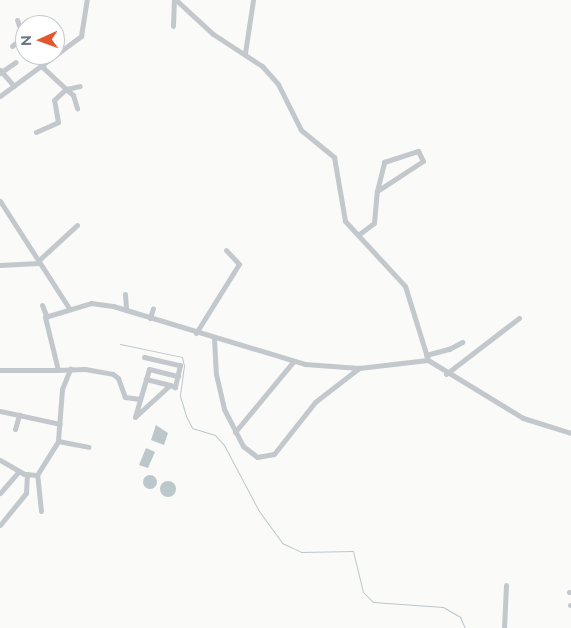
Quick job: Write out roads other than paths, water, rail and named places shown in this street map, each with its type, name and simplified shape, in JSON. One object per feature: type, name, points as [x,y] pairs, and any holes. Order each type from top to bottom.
[{"type":"street","points":[[0,96],[81,36],[87,0]]},
{"type":"street","points":[[173,26],[175,0]]},
{"type":"street","points":[[175,0],[214,34],[245,53],[274,79],[301,130],[334,157],[344,215],[358,235],[408,292],[427,358],[446,374],[523,418],[571,433]]},
{"type":"street","points":[[245,53],[253,0]]},
{"type":"street","points":[[14,86],[1,72],[15,63]]},
{"type":"street","points":[[42,66],[73,95],[76,108]]},
{"type":"street","points":[[36,132],[58,122],[54,100],[66,89],[80,86]]},
{"type":"street","points":[[358,235],[374,223],[377,191],[384,162],[418,151],[424,161],[377,191]]},
{"type":"street","points":[[0,202],[69,308]]},
{"type":"street","points":[[0,265],[38,262],[77,225]]},
{"type":"street","points":[[195,333],[239,264],[226,250]]},
{"type":"street","points":[[125,294],[126,310]]},
{"type":"street","points":[[46,315],[69,308],[97,304],[126,310],[293,362],[359,368],[427,358],[462,342]]},
{"type":"street","points":[[42,305],[46,315],[45,324],[58,370]]},
{"type":"street","points":[[150,318],[153,308]]},
{"type":"street","points":[[446,374],[519,318]]},
{"type":"street","points":[[214,338],[220,396],[235,432],[251,453],[263,458],[271,456],[315,402],[359,368]]},
{"type":"street","points":[[144,357],[180,365],[175,387],[146,379]]},
{"type":"street","points":[[235,432],[293,362]]},
{"type":"street","points":[[41,511],[37,475],[58,441],[62,389],[70,369]]},
{"type":"street","points":[[0,370],[70,369],[116,376],[125,397],[140,398]]},
{"type":"street","points":[[170,385],[135,417],[149,369],[178,376]]},
{"type":"street","points":[[0,411],[60,424]]},
{"type":"street","points":[[15,429],[19,415]]},
{"type":"street","points":[[58,441],[88,447]]},
{"type":"street","points":[[0,460],[19,471],[37,475]]},
{"type":"street","points":[[0,493],[19,471]]},
{"type":"street","points":[[0,526],[26,493],[27,474]]},
{"type":"street","points":[[504,628],[506,585]]},
{"type":"waterway","points":[[120,344],[182,357],[184,366],[180,396],[192,428],[215,435],[224,445],[259,511],[282,543],[301,552],[353,551],[363,592],[373,602],[443,607],[460,617],[465,628]]}]
